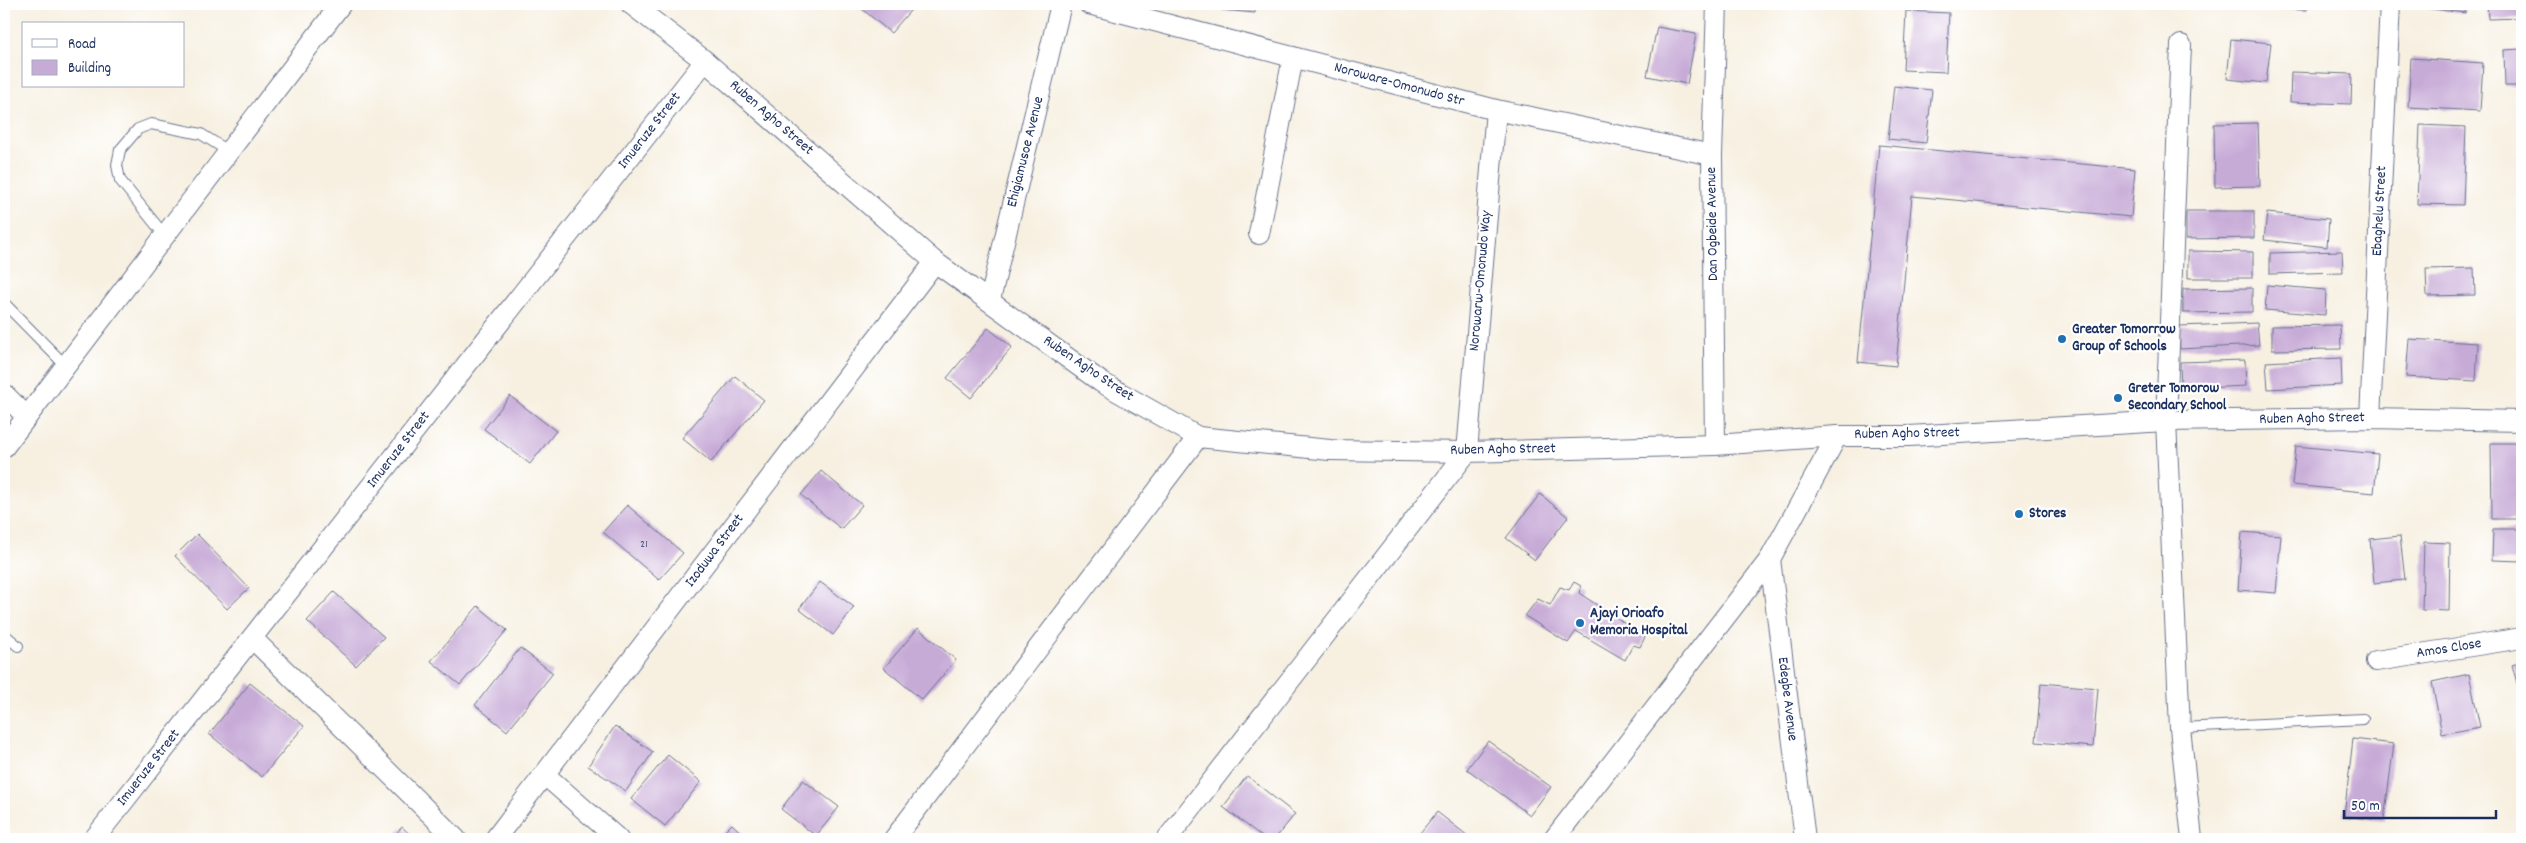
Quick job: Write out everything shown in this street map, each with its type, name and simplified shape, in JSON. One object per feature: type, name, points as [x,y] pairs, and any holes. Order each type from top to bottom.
[{"type":"street","points":[[4,447],[341,4]]},
{"type":"street","name":"Ruben Agho Street","points":[[631,4],[705,61],[935,262],[1101,382],[1198,437],[1330,450],[1467,452],[1715,445],[1837,436],[1909,436],[2166,422],[2370,418],[2522,421]]},
{"type":"street","name":"Ehigiamusoe Avenue","points":[[990,300],[1062,4]]},
{"type":"street","name":"Noroware-Omonudo Str","points":[[1089,4],[1496,110],[1712,155]]},
{"type":"street","name":"Dan Ogbeide Avenue","points":[[1715,445],[1712,155],[1717,4]]},
{"type":"street","name":"Ebaghelu Street","points":[[2370,418],[2390,4]]},
{"type":"street","points":[[2181,45],[2166,422],[2180,728],[2192,839]]},
{"type":"street","points":[[1258,234],[1293,57]]},
{"type":"street","name":"Imueruze Street","points":[[94,839],[705,61]]},
{"type":"street","name":"Norowarw-Omonudo Way","points":[[1467,452],[1496,110]]},
{"type":"street","name":"Izoduwa Street","points":[[495,839],[935,262]]},
{"type":"street","points":[[4,394],[27,417]]},
{"type":"street","points":[[1554,839],[1770,559],[1837,436]]},
{"type":"street","points":[[894,839],[1198,437]]},
{"type":"street","points":[[1167,839],[1467,452]]},
{"type":"street","name":"Edegbe Avenue","points":[[1770,559],[1805,839]]},
{"type":"street","points":[[252,638],[456,839]]},
{"type":"street","name":"Amos Close","points":[[2376,661],[2522,638]]},
{"type":"street","points":[[544,775],[618,839]]},
{"type":"lane","points":[[165,236],[120,180],[117,165],[120,150],[138,129],[151,124],[201,134],[228,151]]},
{"type":"lane","points":[[4,303],[66,366]]},
{"type":"lane","points":[[4,634],[18,646]]},
{"type":"lane","points":[[2180,728],[2363,719]]},
{"type":"building","points":[[856,4],[916,4],[891,33]]},
{"type":"building","points":[[1222,4],[1255,4],[1255,13],[1222,10]]},
{"type":"building","points":[[2278,4],[2307,4],[2307,10],[2278,9]]},
{"type":"building","points":[[2417,4],[2466,4],[2465,13],[2416,7]]},
{"type":"building","points":[[2487,4],[2522,4],[2522,18],[2488,19]]},
{"type":"building","points":[[1906,11],[1949,13],[1946,72],[1903,70]]},
{"type":"building","points":[[1657,27],[1696,34],[1687,84],[1647,76]]},
{"type":"building","points":[[2231,39],[2271,43],[2266,83],[2227,79]]},
{"type":"building","points":[[2522,49],[2522,86],[2505,86],[2504,50]]},
{"type":"building","points":[[2411,58],[2483,63],[2480,111],[2408,107]]},
{"type":"building","points":[[2291,72],[2352,74],[2351,104],[2290,102]]},
{"type":"building","points":[[1894,86],[1932,90],[1926,143],[1888,139]]},
{"type":"building","points":[[2258,123],[2260,186],[2215,187],[2214,124]]},
{"type":"building","points":[[2420,125],[2466,127],[2463,205],[2417,204]]},
{"type":"building","points":[[1879,145],[2135,169],[2131,217],[1912,196],[1896,366],[1858,362]]},
{"type":"building","points":[[2186,211],[2254,211],[2254,238],[2186,239]]},
{"type":"building","points":[[2267,213],[2329,219],[2327,247],[2264,240]]},
{"type":"building","points":[[2188,251],[2253,252],[2253,278],[2188,278]]},
{"type":"building","points":[[2342,251],[2343,272],[2270,274],[2270,253]]},
{"type":"building","points":[[2474,268],[2475,295],[2427,296],[2426,269]]},
{"type":"building","points":[[2267,285],[2326,290],[2325,315],[2265,310]]},
{"type":"building","points":[[2252,288],[2252,312],[2183,313],[2183,289]]},
{"type":"building","points":[[2257,323],[2259,345],[2180,349],[2179,326]]},
{"type":"building","points":[[2340,325],[2341,349],[2272,350],[2272,326]]},
{"type":"building","points":[[988,328],[1012,347],[971,398],[947,378]]},
{"type":"building","points":[[2409,339],[2478,343],[2476,381],[2406,377]]},
{"type":"building","points":[[2341,358],[2342,385],[2268,389],[2266,362]]},
{"type":"building","points":[[2245,360],[2246,386],[2181,389],[2180,362]]},
{"type":"building","points":[[735,376],[764,400],[711,462],[682,438]]},
{"type":"building","points":[[510,396],[556,431],[530,464],[484,429]]},
{"type":"building","points":[[2491,443],[2522,443],[2522,519],[2492,519]]},
{"type":"building","points":[[2296,446],[2378,454],[2374,493],[2292,485]]},
{"type":"building","points":[[821,471],[862,505],[841,529],[801,495]]},
{"type":"building","points":[[1540,494],[1568,517],[1535,560],[1506,538]]},
{"type":"building","points":[[627,505],[683,553],[659,580],[603,532]]},
{"type":"building","points":[[2493,529],[2522,529],[2522,561],[2492,560]]},
{"type":"building","points":[[2242,532],[2281,535],[2276,593],[2238,590]]},
{"type":"building","points":[[197,534],[249,588],[227,609],[175,556]]},
{"type":"building","points":[[2400,536],[2405,580],[2374,583],[2370,539]]},
{"type":"building","points":[[2424,542],[2450,543],[2449,611],[2422,610]]},
{"type":"building","points":[[820,582],[854,607],[833,635],[799,609]]},
{"type":"building","name":"Ajayi Orioafo Memoria Hospital","points":[[1574,582],[1581,586],[1579,593],[1645,637],[1640,647],[1633,645],[1625,660],[1576,631],[1568,643],[1525,616],[1538,599],[1550,605],[1560,587],[1569,590]]},
{"type":"building","points":[[334,592],[384,637],[356,666],[307,621]]},
{"type":"building","points":[[478,606],[507,630],[460,685],[431,661]]},
{"type":"building","points":[[918,628],[956,660],[922,700],[884,668]]},
{"type":"building","points":[[520,648],[553,673],[507,731],[475,705]]},
{"type":"building","points":[[2522,662],[2522,701],[2512,665]]},
{"type":"building","points":[[2469,674],[2480,727],[2442,734],[2432,682]]},
{"type":"building","points":[[250,683],[304,726],[262,777],[209,734]]},
{"type":"building","points":[[2041,683],[2098,688],[2093,747],[2036,742]]},
{"type":"building","points":[[615,726],[653,752],[626,791],[588,766]]},
{"type":"building","points":[[2353,739],[2394,744],[2384,820],[2344,816]]},
{"type":"building","points":[[1488,741],[1551,787],[1530,815],[1467,769]]},
{"type":"building","points":[[668,755],[701,782],[665,826],[631,799]]},
{"type":"building","points":[[1247,776],[1295,814],[1275,839],[1265,839],[1223,807]]},
{"type":"building","points":[[803,780],[839,807],[816,836],[781,809]]},
{"type":"building","points":[[1437,812],[1472,839],[1415,839]]},
{"type":"building","points":[[732,824],[748,839],[717,839]]},
{"type":"building","points":[[402,827],[415,839],[391,839]]},
{"type":"place","name":"Greater Tomorrow Group of Schools","points":[[2062,339]]},
{"type":"place","name":"Greter Tomorow Secondary School","points":[[2118,398]]},
{"type":"place","name":"Stores","points":[[2019,514]]},
{"type":"place","name":"Ajayi Orioafo Memoria Hospital","points":[[1580,623]]}]
